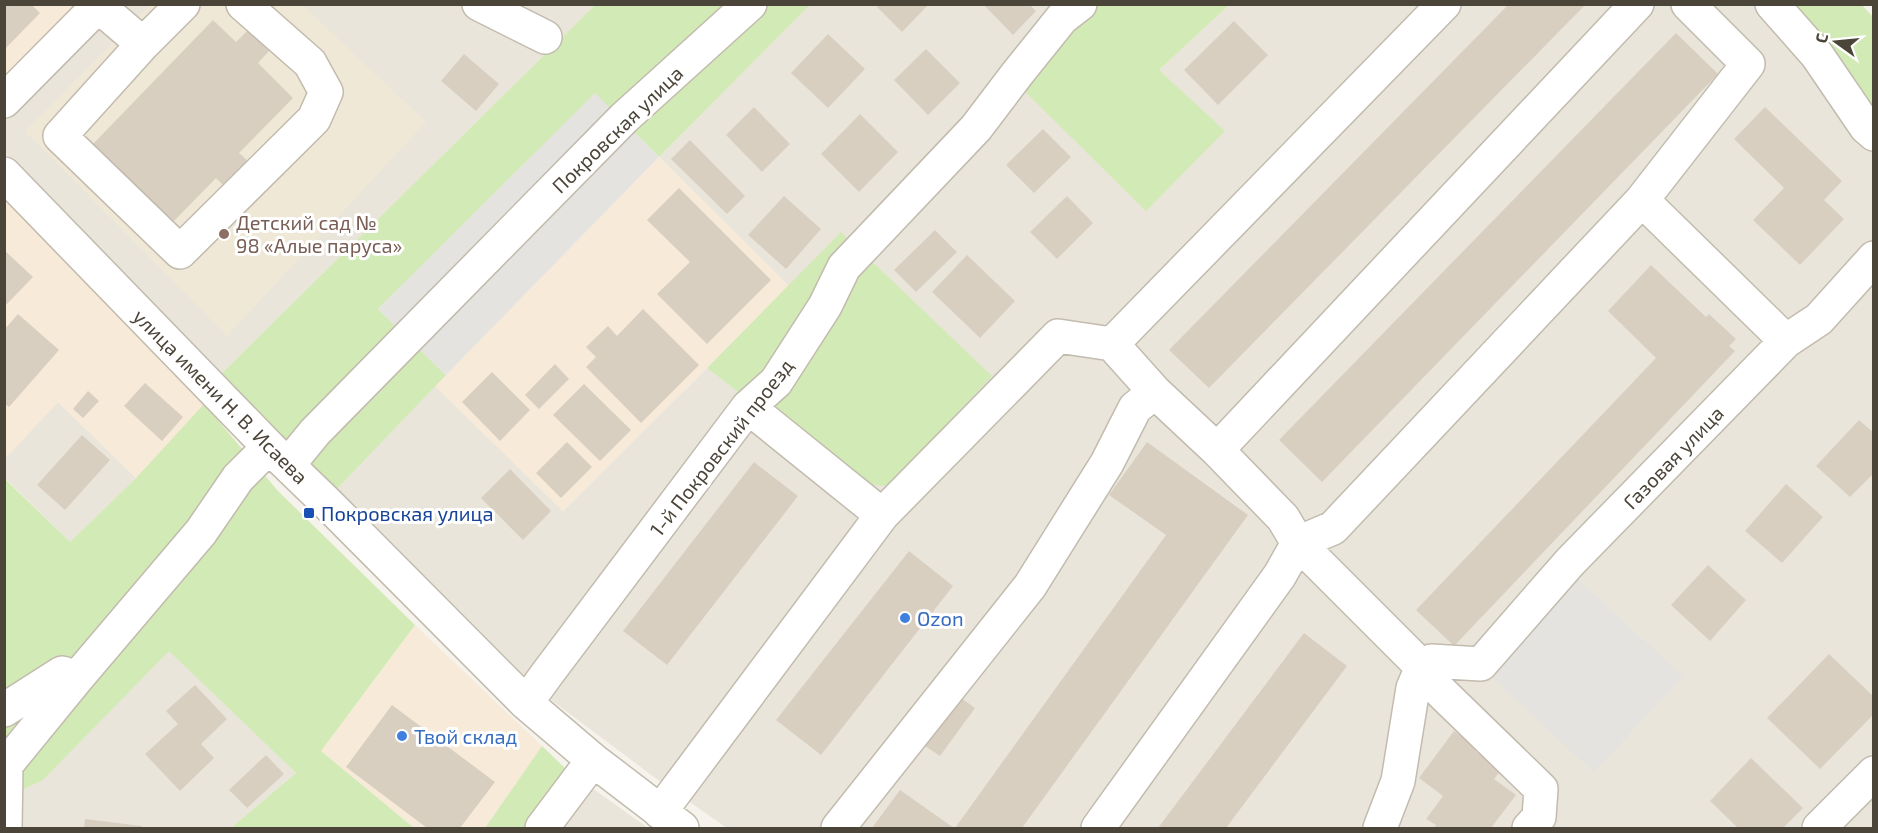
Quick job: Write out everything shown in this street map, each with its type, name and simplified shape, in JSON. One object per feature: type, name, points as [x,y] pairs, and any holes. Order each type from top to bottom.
[{"type":"street","points":[[183,4],[60,135],[180,252],[314,119],[326,92],[310,63],[243,4]]},
{"type":"street","points":[[479,4],[545,38]]},
{"type":"street","name":"Покровская улица","points":[[5,828],[6,765],[201,532],[238,478],[315,432],[624,118],[750,4]]},
{"type":"street","name":"1-й Покровский проезд","points":[[526,703],[748,407],[776,382],[825,306],[844,267],[976,128],[1062,18],[1080,4]]},
{"type":"street","points":[[1112,344],[1444,4]]},
{"type":"street","points":[[1217,450],[1637,4]]},
{"type":"street","points":[[1098,828],[1280,575],[1298,543],[1333,528],[1642,200],[1748,64],[1688,4]]},
{"type":"street","points":[[1772,4],[1817,56],[1866,127],[1874,135]]},
{"type":"street","points":[[4,101],[98,5],[143,44]]},
{"type":"street","name":"улица имени Н. В. Исаева","points":[[4,174],[278,456],[526,703],[593,760],[671,820]]},
{"type":"street","points":[[1642,200],[1786,341]]},
{"type":"street","name":"Газовая улица","points":[[1422,667],[1431,661],[1481,664],[1570,562],[1786,341],[1819,319],[1874,258]]},
{"type":"street","points":[[671,820],[882,515],[1058,336],[1112,344],[1155,392],[1217,450],[1283,518],[1298,543],[1422,667],[1439,690],[1541,789],[1539,818],[1530,828]]},
{"type":"street","points":[[838,828],[1030,586],[1107,463],[1135,408],[1155,392]]},
{"type":"street","points":[[748,407],[882,515]]},
{"type":"street","points":[[1380,828],[1398,781],[1413,688],[1422,667]]},
{"type":"street","points":[[4,710],[62,673],[77,678]]},
{"type":"street","points":[[542,828],[593,760]]},
{"type":"street","points":[[1819,828],[1874,773]]},
{"type":"shaded area","points":[[72,4],[74,6],[5,75],[5,5]]},
{"type":"shaded area","name":"Детский сад № 98 «Алые паруса»","points":[[151,4],[302,5],[426,122],[227,336],[25,131]]},
{"type":"shaded area","name":"Детский сад № 98 «Алые паруса»","points":[[119,5],[595,5],[222,373],[5,153],[4,117]]},
{"type":"shaded area","points":[[810,5],[1059,5],[1159,70],[1229,5],[1754,5],[1873,151],[1873,753],[1799,828],[727,828],[658,780],[554,702],[457,616],[334,492],[435,386],[563,511],[707,368],[857,484],[842,233],[789,286],[659,157]]},
{"type":"shaded area","points":[[595,93],[659,157],[446,375],[378,309]]},
{"type":"shaded area","points":[[659,157],[789,286],[563,511],[435,386]]},
{"type":"shaded area","points":[[4,197],[204,404],[136,478],[58,402],[5,459]]},
{"type":"shaded area","points":[[58,402],[136,478],[70,542],[5,478],[4,459]]},
{"type":"shaded area","points":[[1570,572],[1683,676],[1594,773],[1482,668]]},
{"type":"shaded area","points":[[415,625],[542,746],[485,828],[414,828],[321,751]]},
{"type":"shaded area","points":[[169,650],[296,773],[231,828],[5,828],[4,798],[43,780]]},
{"type":"shaded area","points":[[567,770],[648,828],[526,828]]},
{"type":"shaded area","points":[[1873,786],[1873,828],[1833,828]]},
{"type":"green space","points":[[595,5],[810,5],[659,157],[595,94],[378,309],[446,375],[334,492],[222,373]]},
{"type":"green space","points":[[1059,5],[1229,5],[1159,70],[1225,131],[1146,211],[1002,69]]},
{"type":"green space","points":[[1790,5],[1862,5],[1873,17],[1873,118]]},
{"type":"green space","points":[[841,232],[992,376],[888,486],[857,484],[707,368]]},
{"type":"green space","points":[[204,404],[278,491],[415,625],[321,751],[414,828],[231,828],[296,773],[169,651],[43,780],[5,798],[4,478],[70,542],[136,478]]},
{"type":"green space","points":[[542,746],[567,770],[526,828],[485,828]]},
{"type":"building","points":[[4,4],[31,4],[40,13],[4,50]]},
{"type":"building","points":[[880,4],[929,4],[902,32],[877,7]]},
{"type":"building","points":[[983,4],[1029,4],[1036,11],[1013,35]]},
{"type":"building","points":[[1509,4],[1586,4],[1209,388],[1169,350]]},
{"type":"building","points":[[213,20],[236,42],[249,29],[270,50],[258,63],[293,98],[239,153],[249,162],[225,187],[216,178],[173,222],[93,144]]},
{"type":"building","points":[[1234,21],[1268,55],[1218,105],[1184,70]]},
{"type":"building","points":[[1676,33],[1718,74],[1322,482],[1279,440]]},
{"type":"building","points":[[828,34],[865,69],[828,108],[791,73]]},
{"type":"building","points":[[926,49],[960,83],[928,115],[894,80]]},
{"type":"building","points":[[464,54],[499,84],[476,111],[441,81]]},
{"type":"building","points":[[754,107],[790,144],[762,172],[726,135]]},
{"type":"building","points":[[1765,107],[1842,181],[1824,200],[1844,219],[1800,265],[1753,220],[1784,188],[1734,139]]},
{"type":"building","points":[[860,114],[898,152],[859,192],[821,154]]},
{"type":"building","points":[[1043,129],[1071,157],[1034,193],[1006,165]]},
{"type":"building","points":[[690,140],[745,196],[727,214],[671,159]]},
{"type":"building","points":[[679,188],[771,280],[707,344],[657,294],[690,262],[647,220]]},
{"type":"building","points":[[784,196],[821,229],[786,269],[748,235]]},
{"type":"building","points":[[1067,196],[1093,223],[1057,259],[1030,232]]},
{"type":"building","points":[[935,230],[957,252],[916,292],[894,270]]},
{"type":"building","points":[[4,250],[33,277],[4,307]]},
{"type":"building","points":[[967,255],[1015,301],[980,338],[932,292]]},
{"type":"building","points":[[1651,265],[1706,317],[1709,314],[1736,339],[1729,346],[1735,351],[1454,646],[1416,610],[1656,358],[1608,311]]},
{"type":"building","points":[[643,309],[699,365],[641,423],[586,367],[596,357],[586,347],[608,326],[617,336]]},
{"type":"building","points":[[18,314],[59,350],[9,407],[4,403],[4,330]]},
{"type":"building","points":[[555,364],[569,379],[539,409],[525,395]]},
{"type":"building","points":[[492,372],[530,410],[500,441],[462,402]]},
{"type":"building","points":[[145,383],[183,417],[162,441],[124,406]]},
{"type":"building","points":[[584,384],[631,430],[600,461],[553,415]]},
{"type":"building","points":[[88,391],[99,401],[83,418],[73,409]]},
{"type":"building","points":[[1859,420],[1874,433],[1874,473],[1850,497],[1816,466]]},
{"type":"building","points":[[82,435],[110,460],[65,510],[37,485]]},
{"type":"building","points":[[567,442],[592,467],[561,498],[536,473]]},
{"type":"building","points":[[1147,442],[1248,515],[1022,828],[955,828],[1166,535],[1109,495]]},
{"type":"building","points":[[754,462],[798,496],[667,665],[623,631]]},
{"type":"building","points":[[510,469],[551,511],[523,540],[481,498]]},
{"type":"building","points":[[1786,484],[1823,517],[1782,563],[1745,531]]},
{"type":"building","points":[[909,551],[953,586],[821,755],[776,720]]},
{"type":"building","points":[[1708,565],[1746,600],[1710,641],[1671,605]]},
{"type":"building","points":[[1304,633],[1347,666],[1226,828],[1158,828]]},
{"type":"building","points":[[1829,654],[1874,697],[1874,714],[1820,769],[1767,718]]},
{"type":"building","points":[[195,685],[227,719],[201,744],[214,758],[180,791],[145,754],[178,724],[166,711]]},
{"type":"building","points":[[957,695],[975,708],[940,756],[922,744]]},
{"type":"building","name":"Твой склад","points":[[392,705],[495,782],[460,828],[427,828],[346,767]]},
{"type":"building","points":[[1454,731],[1477,748],[1475,751],[1501,770],[1494,779],[1516,795],[1491,828],[1433,828],[1436,825],[1426,819],[1443,796],[1419,778]]},
{"type":"building","points":[[266,755],[284,774],[247,808],[229,790]]},
{"type":"building","points":[[1751,758],[1803,808],[1783,828],[1738,828],[1710,801]]},
{"type":"building","points":[[900,790],[954,828],[872,828]]},
{"type":"building","points":[[85,819],[142,826],[142,828],[84,828]]},
{"type":"place","name":"Детский сад № 98 «Алые паруса»","points":[[224,234]]},
{"type":"place","name":"Покровская улица","points":[[309,513]]},
{"type":"place","name":"Ozon","points":[[905,618]]},
{"type":"place","name":"Твой склад","points":[[402,736]]}]
